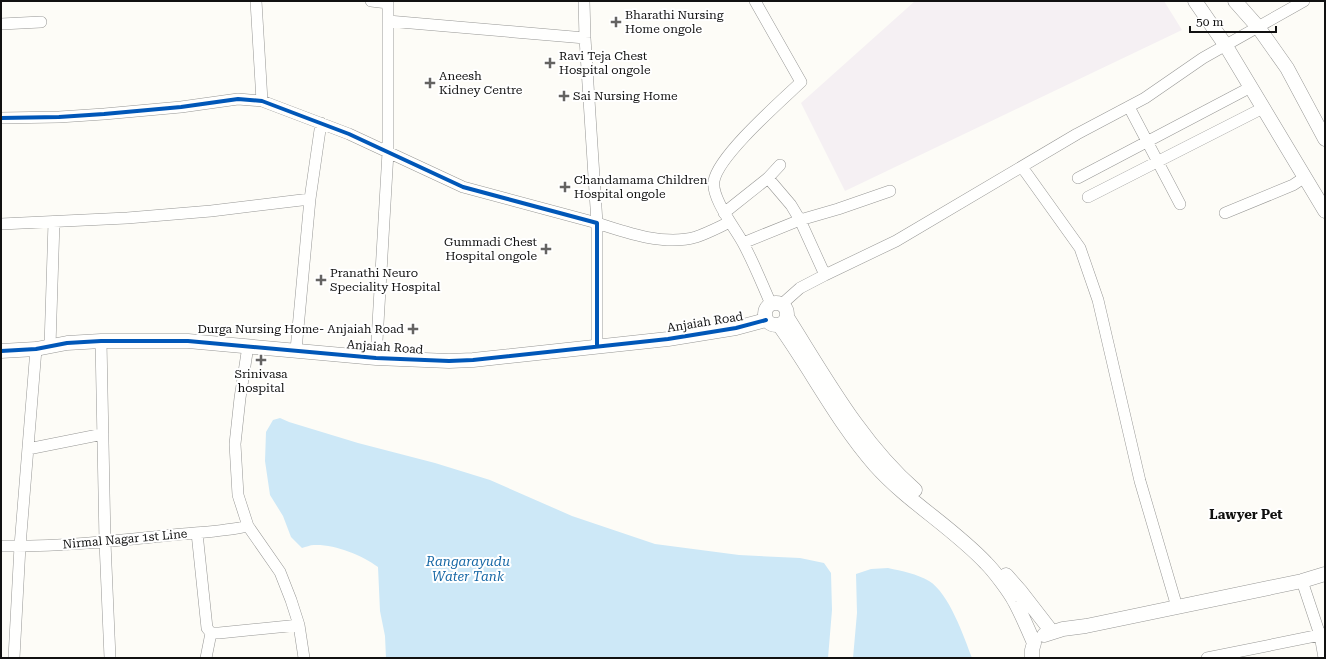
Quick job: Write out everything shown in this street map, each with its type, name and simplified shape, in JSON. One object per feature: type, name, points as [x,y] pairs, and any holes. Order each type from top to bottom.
[{"type":"street","points":[[256,1],[262,101]]},
{"type":"street","points":[[371,1],[388,2],[388,152],[376,358]]},
{"type":"street","points":[[584,1],[584,38],[597,223],[597,346]]},
{"type":"street","points":[[755,1],[802,82],[735,147],[719,168],[714,181],[715,191],[727,218],[743,243],[780,313],[796,349],[853,438],[889,479],[919,506],[947,528],[986,564],[1014,600],[1034,643]]},
{"type":"street","points":[[1194,1],[1226,46],[1325,211]]},
{"type":"street","points":[[1235,1],[1258,27],[1287,68],[1325,139]]},
{"type":"street","points":[[780,313],[800,288],[896,241],[1077,134],[1145,98],[1203,58],[1304,1]]},
{"type":"street","points":[[388,21],[584,38]]},
{"type":"street","points":[[1,24],[41,22]]},
{"type":"street","points":[[1078,178],[1251,87]]},
{"type":"street","points":[[1,118],[59,117],[104,114],[181,107],[238,99],[262,101],[349,134],[463,187],[597,223],[620,231],[668,240],[696,237],[727,218],[780,165]]},
{"type":"street","points":[[1129,107],[1180,204]]},
{"type":"street","points":[[1088,197],[1263,108]]},
{"type":"street","points":[[296,350],[310,199],[321,123]]},
{"type":"street","points":[[1022,167],[1080,248],[1098,300],[1140,481],[1177,607]]},
{"type":"street","points":[[1225,213],[1293,185],[1305,177]]},
{"type":"street","points":[[768,178],[791,205],[800,220],[825,275]]},
{"type":"street","points":[[743,243],[800,220],[890,191]]},
{"type":"street","points":[[1,224],[54,222],[211,211],[310,199]]},
{"type":"street","points":[[50,346],[54,222]]},
{"type":"street","points":[[780,313],[867,439],[903,480],[994,562],[1021,592],[1052,632]]},
{"type":"street","name":"Anjaiah Road","points":[[1,351],[36,349],[67,343],[101,341],[188,341],[376,358],[449,361],[473,360],[668,339],[736,328],[766,320],[769,324],[774,326],[780,313]]},
{"type":"street","points":[[101,341],[105,542],[110,658]]},
{"type":"street","points":[[248,346],[235,444],[238,495],[248,526],[280,572],[292,600],[299,625],[304,658]]},
{"type":"street","points":[[14,658],[20,546],[36,349]]},
{"type":"street","points":[[28,449],[103,434]]},
{"type":"street","name":"Nirmal Nagar 1st Line","points":[[1,546],[105,542],[230,531],[248,526]]},
{"type":"street","points":[[197,533],[206,621],[207,628],[211,633],[206,658]]},
{"type":"street","points":[[1032,658],[1034,643],[1042,636],[1052,632],[1177,607],[1325,574]]},
{"type":"street","points":[[1302,580],[1322,635],[1324,658]]},
{"type":"street","points":[[211,633],[299,625]]},
{"type":"street","points":[[1207,658],[1322,635]]},
{"type":"shaded area","points":[[915,1],[1164,1],[1182,30],[845,191],[801,103]]},
{"type":"water","name":"Rangarayudu Water Tank","points":[[280,418],[358,443],[435,463],[490,480],[572,516],[655,544],[739,555],[800,558],[824,563],[831,573],[832,610],[828,658],[386,658],[385,636],[380,611],[378,567],[364,558],[339,548],[314,545],[302,548],[291,537],[283,516],[270,495],[265,461],[266,432],[273,420]]},
{"type":"water","points":[[888,568],[920,576],[936,587],[943,595],[955,616],[972,658],[853,658],[857,613],[856,574],[871,569]]},
{"type":"cycle path","points":[[1,118],[59,117],[104,114],[181,107],[238,99],[262,101],[349,134],[463,187],[597,223],[597,346]]},
{"type":"cycle path","points":[[1,351],[36,349],[67,343],[101,341],[188,341],[376,358],[449,361],[473,360],[668,339],[736,328],[766,320]]},
{"type":"place","name":"Bharathi Nursing Home ongole","points":[[616,22]]},
{"type":"place","name":"Ravi Teja Chest Hospital ongole","points":[[550,63]]},
{"type":"place","name":"Aneesh Kidney Centre","points":[[430,83]]},
{"type":"place","name":"Sai Nursing Home","points":[[564,96]]},
{"type":"place","name":"Chandamama Children Hospital ongole","points":[[565,187]]},
{"type":"place","name":"Gummadi Chest Hospital ongole","points":[[546,249]]},
{"type":"place","name":"Pranathi Neuro Speciality Hospital","points":[[321,280]]},
{"type":"place","name":"Durga Nursing Home- Anjaiah Road","points":[[413,329]]},
{"type":"place","name":"Srinivasa hospital","points":[[261,360]]},
{"type":"district","name":"Lawyer Pet","points":[[1246,514]]}]
